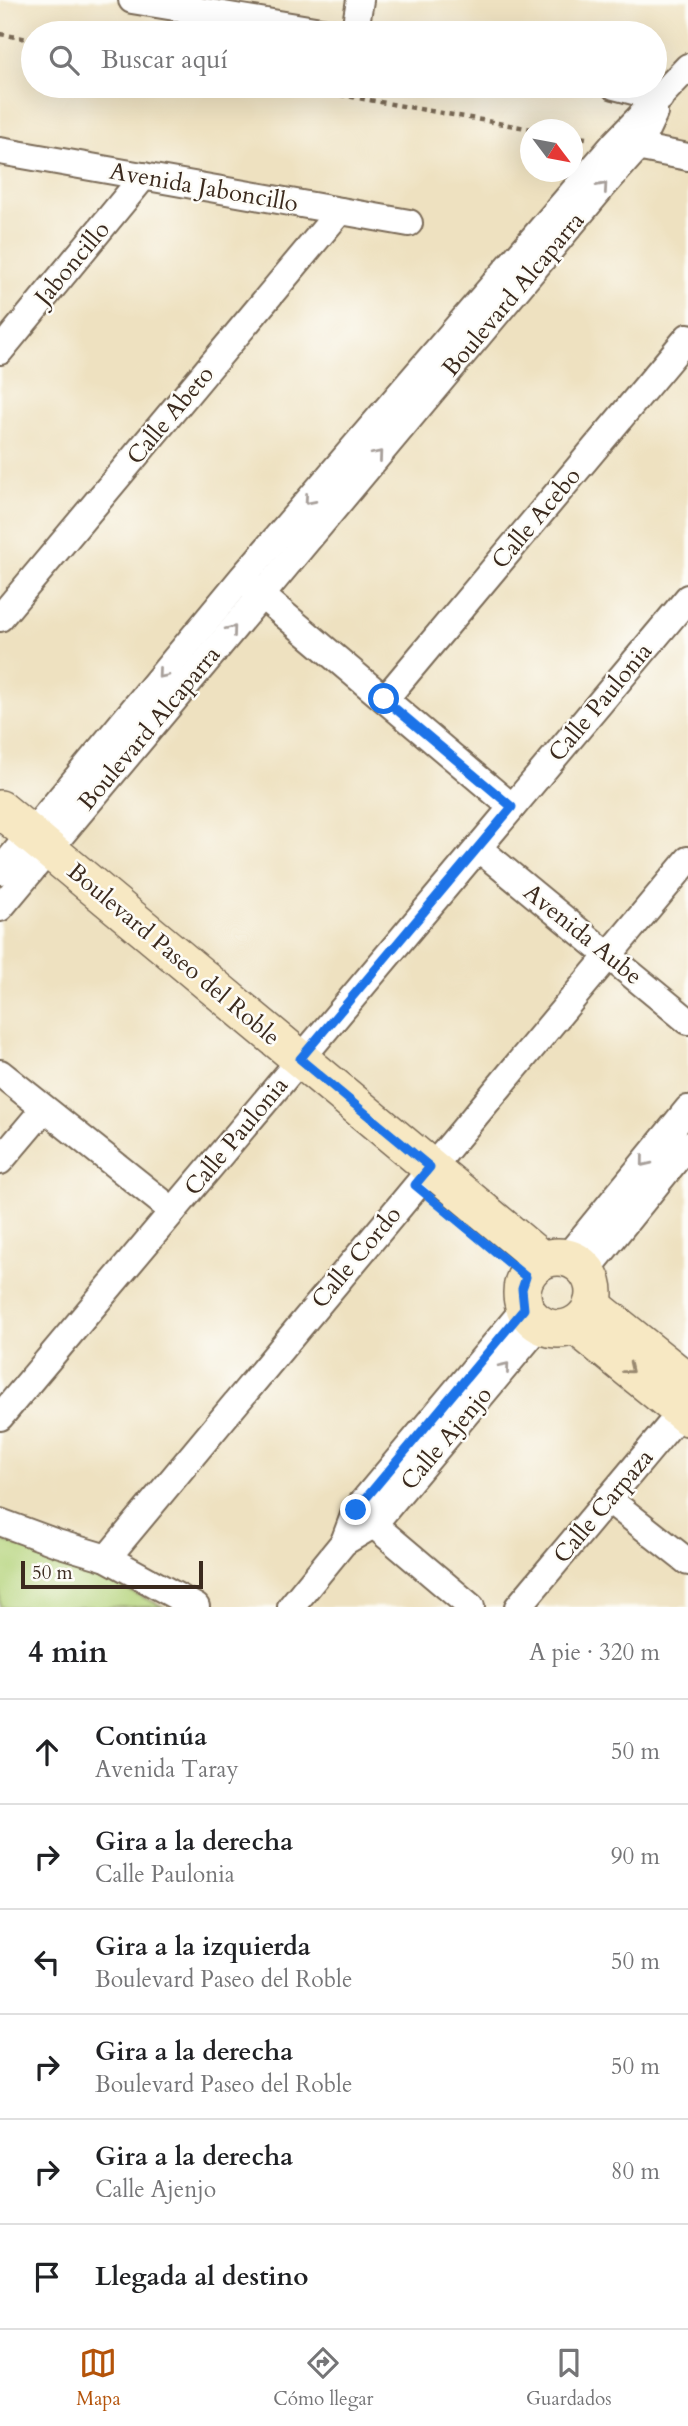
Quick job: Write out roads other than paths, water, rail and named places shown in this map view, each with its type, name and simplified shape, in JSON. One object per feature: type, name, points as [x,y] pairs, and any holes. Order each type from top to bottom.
[{"type":"street","points":[[132,0],[260,21]]},
{"type":"street","name":"Boulevard Alcaparra","points":[[667,90],[688,67]]},
{"type":"street","name":"Boulevard Alcaparra","points":[[0,908],[21,852],[605,184],[627,145],[660,98]]},
{"type":"street","points":[[627,145],[688,157]]},
{"type":"street","name":"Avenida Jaboncillo","points":[[0,151],[409,223]]},
{"type":"street","name":"Jaboncillo","points":[[0,351],[144,176]]},
{"type":"street","name":"Calle Abeto","points":[[0,618],[340,211]]},
{"type":"street","name":"Calle Acebo","points":[[384,699],[688,337]]},
{"type":"street","points":[[251,587],[512,807]]},
{"type":"street","name":"Calle Paulonia","points":[[0,1418],[688,598]]},
{"type":"street","name":"Boulevard Paseo del Roble","points":[[0,809],[21,852],[293,1068],[423,1176],[686,1404]]},
{"type":"street","name":"Avenida Aube","points":[[478,848],[688,1021]]},
{"type":"street","name":"Calle Cordo","points":[[107,1558],[688,860]]},
{"type":"street","points":[[0,1073],[173,1211]]},
{"type":"street","points":[[0,1161],[44,1109]]},
{"type":"street","name":"Calle Ajenjo","points":[[557,1291],[688,1109]]},
{"type":"street","name":"Calle Ajenjo","points":[[291,1607],[557,1291],[688,1145]]},
{"type":"street","name":"Calle Carpaza","points":[[518,1607],[686,1404]]},
{"type":"street","points":[[608,1499],[688,1562]]},
{"type":"street","points":[[365,1517],[471,1607]]},
{"type":"street","points":[[0,1522],[107,1558],[196,1607]]}]
